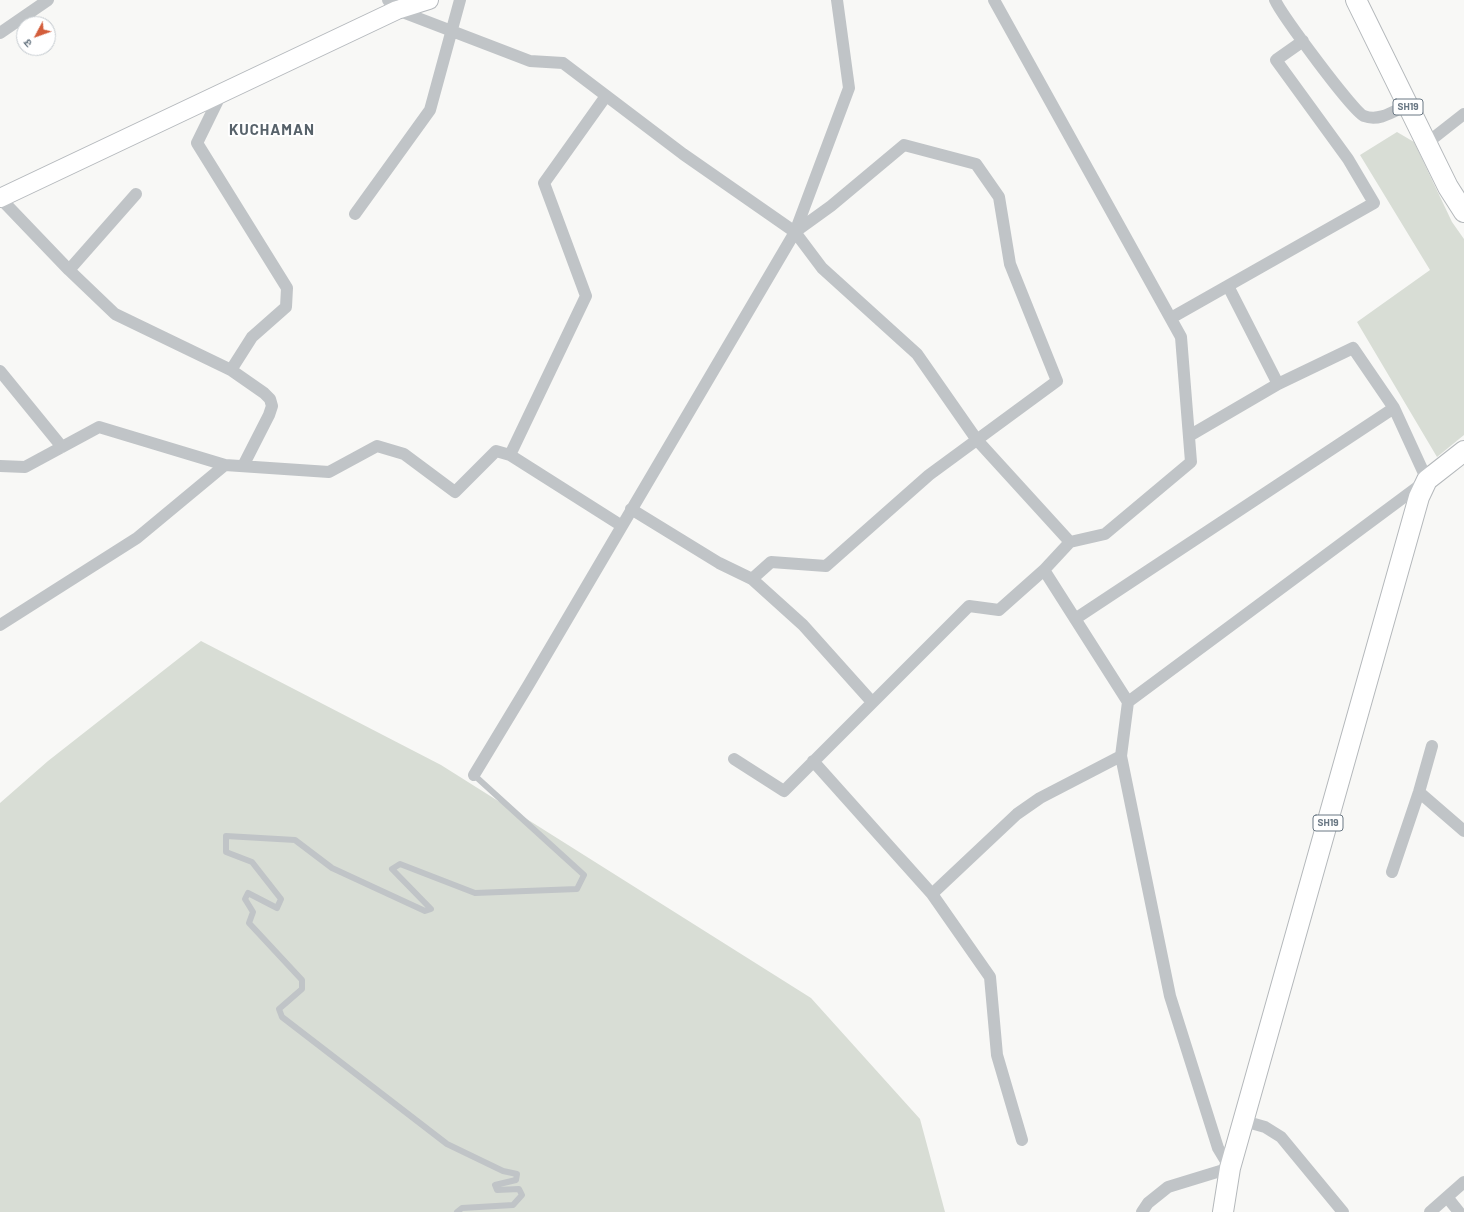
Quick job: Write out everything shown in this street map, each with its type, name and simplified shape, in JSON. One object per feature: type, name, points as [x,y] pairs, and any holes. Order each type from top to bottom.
[{"type":"main road","name":"SH19","points":[[1356,0],[1448,187],[1464,212]]},
{"type":"main road","name":"SH19","points":[[1222,1212],[1230,1168],[1419,497],[1427,480],[1464,451]]},
{"type":"street","points":[[0,33],[48,0]]},
{"type":"street","points":[[243,466],[269,415],[272,406],[270,400],[264,393],[231,370],[115,314],[69,270],[0,198],[220,94],[392,5],[429,0]]},
{"type":"street","points":[[354,214],[430,110],[460,0]]},
{"type":"street","points":[[474,775],[795,232],[849,88],[837,0]]},
{"type":"street","points":[[734,759],[784,790],[969,606],[999,610],[1044,570],[1070,542],[1105,534],[1191,462],[1181,337],[994,0]]},
{"type":"street","points":[[1274,0],[1302,41],[1352,105],[1363,116],[1374,118],[1385,116],[1407,105]]},
{"type":"street","points":[[392,5],[451,31],[530,61],[563,63],[683,154],[795,232],[822,268],[917,354],[977,440],[1070,542]]},
{"type":"street","points":[[1171,318],[1374,203],[1348,158],[1276,60],[1302,41]]},
{"type":"street","points":[[220,94],[197,143],[287,288],[286,307],[252,337],[231,370]]},
{"type":"street","points":[[510,455],[586,296],[544,183],[606,96]]},
{"type":"street","points":[[1427,143],[1464,114]]},
{"type":"street","points":[[752,579],[771,562],[826,566],[929,475],[1057,381],[1010,264],[999,197],[976,164],[904,145],[831,206],[795,232]]},
{"type":"street","points":[[69,270],[136,194]]},
{"type":"street","points":[[1228,286],[1278,384]]},
{"type":"street","points":[[1128,702],[1427,480],[1394,408],[1353,348],[1278,384],[1189,436]]},
{"type":"street","points":[[0,371],[62,447]]},
{"type":"street","points":[[1075,619],[1394,408]]},
{"type":"street","points":[[1,467],[25,467],[98,427],[224,465],[329,472],[377,446],[404,454],[455,492],[496,450],[510,455],[622,526]]},
{"type":"street","points":[[0,625],[136,538],[224,465]]},
{"type":"street","points":[[631,510],[719,563],[752,579],[803,625],[872,702]]},
{"type":"street","points":[[1044,570],[1128,702],[1121,756],[1170,996],[1218,1148],[1230,1168],[1168,1187],[1148,1203],[1142,1212]]},
{"type":"street","points":[[1392,872],[1419,792],[1432,746]]},
{"type":"street","points":[[932,894],[1017,814],[1034,802],[1121,756]]},
{"type":"street","points":[[814,761],[932,894],[990,977],[997,1055],[1022,1140]]},
{"type":"street","points":[[1419,792],[1464,831]]},
{"type":"street","points":[[1244,1120],[1265,1127],[1281,1137],[1343,1212]]},
{"type":"street","points":[[1430,1212],[1464,1182]]},
{"type":"street","points":[[1447,1197],[1459,1212]]},
{"type":"lane","points":[[457,1212],[462,1208],[513,1205],[522,1195],[519,1189],[497,1190],[495,1185],[516,1180],[516,1174],[503,1171],[447,1144],[282,1017],[279,1008],[302,989],[302,980],[249,923],[253,912],[245,899],[248,893],[277,908],[281,899],[252,862],[226,852],[226,836],[295,840],[332,868],[425,911],[431,909],[392,869],[400,864],[475,893],[577,889],[584,875],[474,775]]},
{"type":"shaded area","points":[[1397,132],[1414,142],[1452,222],[1464,239],[1464,435],[1437,457],[1357,322],[1430,270],[1360,155]]},
{"type":"shaded area","points":[[201,641],[441,765],[811,998],[920,1119],[945,1212],[0,1212],[0,803],[48,761]]},
{"type":"district","name":"KUCHAMAN","points":[[272,130]]}]
